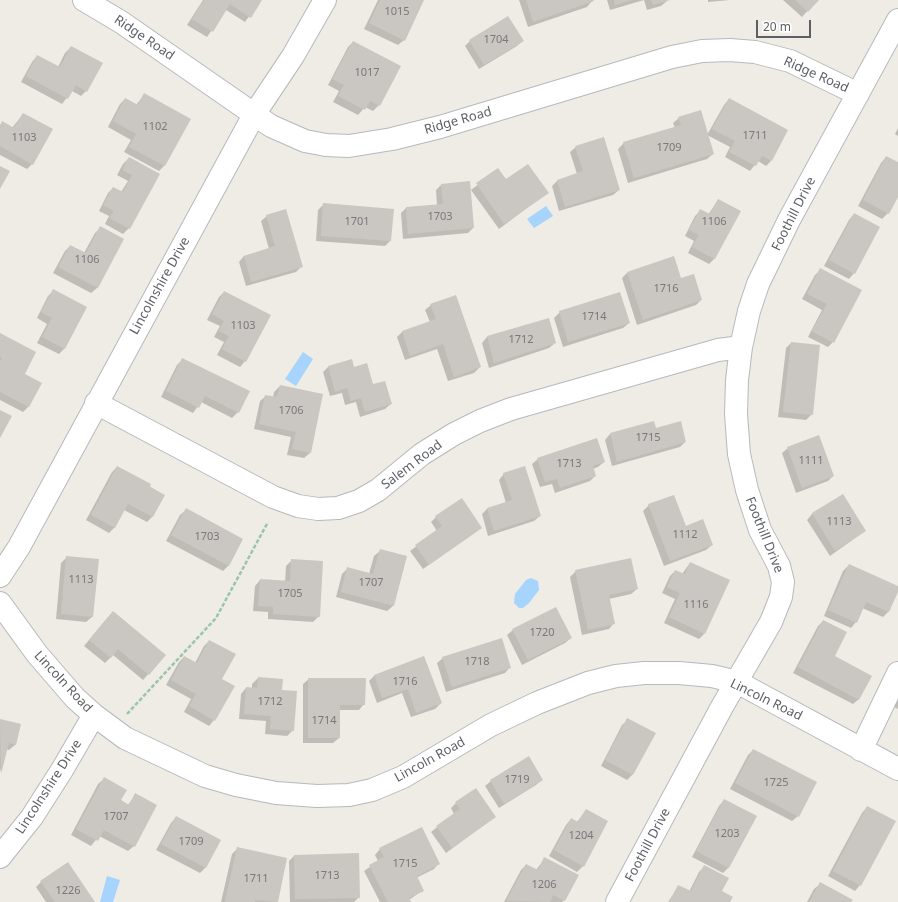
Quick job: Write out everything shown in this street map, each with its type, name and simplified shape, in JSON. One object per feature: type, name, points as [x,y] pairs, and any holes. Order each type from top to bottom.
[{"type":"street","name":"Ridge Road","points":[[84,0],[121,22],[255,113],[271,126],[305,140],[326,145],[349,146],[369,144],[440,127],[672,57],[702,52],[730,50],[755,52],[790,60],[858,94]]},
{"type":"street","name":"Lincolnshire Drive","points":[[0,576],[18,547],[255,113],[293,56],[325,0]]},
{"type":"street","name":"Foothill Drive","points":[[617,902],[771,622],[781,597],[783,582],[779,566],[760,530],[747,490],[739,454],[736,414],[737,380],[741,347],[749,311],[758,284],[789,220],[898,20]]},
{"type":"street","name":"Salem Road","points":[[96,403],[273,497],[298,506],[318,510],[338,508],[359,501],[378,490],[422,454],[454,434],[480,421],[512,409],[718,350],[741,347]]},
{"type":"street","name":"Lincoln Road","points":[[0,603],[37,654],[75,698],[94,715],[125,738],[205,776],[236,785],[276,793],[317,796],[349,795],[372,790],[403,777],[491,725],[537,703],[588,683],[616,676],[651,673],[679,673],[712,676],[737,682],[898,770]]},
{"type":"street","points":[[861,750],[898,673]]},
{"type":"street","name":"Lincolnshire Drive","points":[[0,856],[32,817],[62,770],[94,715]]},
{"type":"path","points":[[127,714],[216,618],[268,522]]},
{"type":"water","points":[[546,206],[553,216],[534,228],[527,219]]},
{"type":"water","points":[[303,352],[313,359],[296,386],[285,379]]},
{"type":"water","points":[[531,578],[538,581],[539,590],[529,603],[523,608],[519,608],[514,603],[515,594],[526,580]]},
{"type":"water","points":[[107,876],[120,880],[113,902],[100,902]]},
{"type":"building","points":[[204,0],[262,0],[251,18],[230,4],[213,32],[192,19]]},
{"type":"building","points":[[380,0],[424,0],[405,41],[369,23]]},
{"type":"building","points":[[526,0],[593,0],[594,1],[533,22]]},
{"type":"building","points":[[614,0],[632,0],[615,5]]},
{"type":"building","points":[[651,0],[670,0],[653,5]]},
{"type":"building","points":[[795,0],[819,0],[808,12]]},
{"type":"building","points":[[508,16],[524,41],[484,65],[469,40]]},
{"type":"building","points":[[353,41],[401,66],[380,106],[370,101],[365,110],[338,96],[344,85],[332,79]]},
{"type":"building","points":[[71,46],[103,63],[87,92],[76,85],[68,99],[26,76],[37,55],[60,67]]},
{"type":"building","points":[[144,93],[191,119],[165,166],[129,147],[136,134],[113,121],[125,98],[138,105]]},
{"type":"building","points":[[729,98],[788,130],[772,161],[762,156],[756,166],[729,152],[735,141],[712,129]]},
{"type":"building","points":[[701,110],[714,154],[634,178],[623,142],[681,125],[678,117]]},
{"type":"building","points":[[23,113],[53,129],[33,165],[0,146],[0,126],[2,121],[14,128]]},
{"type":"building","points":[[604,137],[620,190],[565,207],[557,180],[583,171],[575,146]]},
{"type":"building","points":[[886,156],[898,162],[898,197],[889,214],[863,200]]},
{"type":"building","points":[[129,157],[160,174],[130,229],[109,218],[114,211],[103,205],[113,187],[123,192],[132,175],[122,170]]},
{"type":"building","points":[[528,164],[549,193],[504,224],[476,183],[498,168],[506,179]]},
{"type":"building","points":[[0,166],[10,171],[0,189]]},
{"type":"building","points":[[470,181],[474,228],[408,234],[406,207],[443,204],[441,184]]},
{"type":"building","points":[[718,199],[741,211],[715,259],[692,247],[699,235],[689,230],[700,209],[710,214]]},
{"type":"building","points":[[323,203],[394,209],[391,241],[321,236]]},
{"type":"building","points":[[286,209],[303,267],[251,282],[244,256],[275,246],[266,215]]},
{"type":"building","points":[[854,213],[880,227],[855,274],[829,260]]},
{"type":"building","points":[[100,226],[124,239],[98,288],[58,267],[70,245],[86,253]]},
{"type":"building","points":[[674,256],[681,278],[694,274],[702,300],[643,320],[627,272]]},
{"type":"building","points":[[820,268],[862,290],[834,343],[812,331],[827,304],[807,294]]},
{"type":"building","points":[[53,289],[87,307],[65,349],[42,337],[52,318],[41,312]]},
{"type":"building","points":[[224,291],[271,315],[246,362],[222,349],[229,336],[219,331],[224,321],[212,314]]},
{"type":"building","points":[[620,292],[630,323],[568,342],[559,311]]},
{"type":"building","points":[[456,295],[481,367],[454,377],[443,344],[410,356],[402,331],[436,319],[430,304]]},
{"type":"building","points":[[549,318],[556,343],[494,363],[487,336]]},
{"type":"building","points":[[0,333],[36,352],[25,374],[42,383],[29,407],[0,392],[0,362],[2,358],[0,357]]},
{"type":"building","points":[[791,342],[820,345],[813,415],[783,412]]},
{"type":"building","points":[[182,358],[250,391],[239,413],[205,396],[199,408],[166,391]]},
{"type":"building","points":[[352,359],[354,367],[367,363],[373,384],[385,381],[392,404],[365,412],[361,398],[351,401],[347,388],[335,392],[328,366]]},
{"type":"building","points":[[280,385],[323,394],[311,453],[292,449],[296,432],[259,424],[265,395],[277,397]]},
{"type":"building","points":[[0,410],[12,416],[0,438]]},
{"type":"building","points":[[654,421],[656,428],[681,421],[686,442],[617,462],[610,433]]},
{"type":"building","points":[[819,435],[834,476],[802,488],[787,447]]},
{"type":"building","points":[[597,438],[605,462],[593,466],[596,476],[560,488],[557,479],[545,482],[537,458]]},
{"type":"building","points":[[117,466],[151,484],[150,487],[165,495],[153,517],[128,504],[115,528],[91,515]]},
{"type":"building","points":[[525,466],[541,516],[494,531],[487,508],[512,500],[503,473]]},
{"type":"building","points":[[843,494],[866,531],[835,551],[812,513]]},
{"type":"building","points":[[674,495],[686,526],[703,519],[713,545],[670,561],[648,504]]},
{"type":"building","points":[[462,498],[482,528],[429,565],[415,545],[442,526],[435,516]]},
{"type":"building","points":[[186,508],[243,539],[229,566],[171,535]]},
{"type":"building","points":[[380,549],[407,556],[394,606],[341,592],[347,567],[373,574]]},
{"type":"building","points":[[66,556],[99,559],[93,617],[61,614]]},
{"type":"building","points":[[631,558],[638,589],[609,595],[615,624],[588,630],[575,570]]},
{"type":"building","points":[[291,559],[323,561],[320,617],[273,614],[273,607],[258,606],[260,579],[290,581]]},
{"type":"building","points":[[690,562],[730,580],[705,634],[669,617],[680,593],[667,587],[675,570],[685,574]]},
{"type":"building","points":[[849,564],[898,586],[898,592],[889,612],[866,602],[857,623],[828,610]]},
{"type":"building","points":[[556,607],[572,638],[528,660],[512,629]]},
{"type":"building","points":[[113,611],[166,655],[149,675],[118,649],[111,658],[89,640]]},
{"type":"building","points":[[823,620],[847,632],[835,656],[872,676],[859,700],[798,667]]},
{"type":"building","points":[[502,638],[511,668],[452,687],[442,657]]},
{"type":"building","points":[[209,640],[236,654],[222,679],[235,686],[215,721],[189,706],[196,694],[171,680],[184,656],[197,663]]},
{"type":"building","points":[[424,656],[442,703],[416,713],[408,689],[382,698],[374,675]]},
{"type":"building","points":[[258,677],[283,679],[282,690],[297,691],[294,731],[270,729],[271,716],[244,714],[246,687],[257,688]]},
{"type":"building","points":[[308,678],[366,678],[365,705],[340,705],[340,738],[308,738]]},
{"type":"building","points":[[627,718],[656,733],[633,775],[605,760]]},
{"type":"building","points":[[0,719],[21,724],[16,745],[9,743],[1,774]]},
{"type":"building","points":[[753,749],[817,782],[799,817],[735,783]]},
{"type":"building","points":[[529,756],[543,780],[504,804],[490,780]]},
{"type":"building","points":[[104,777],[127,790],[121,800],[129,805],[135,793],[157,805],[135,847],[104,830],[98,841],[76,829]]},
{"type":"building","points":[[476,788],[496,817],[452,848],[436,826],[460,809],[455,802]]},
{"type":"building","points":[[724,799],[757,816],[729,868],[696,851]]},
{"type":"building","points":[[867,806],[896,821],[861,886],[833,871]]},
{"type":"building","points":[[586,809],[608,821],[584,867],[554,850],[571,818],[578,822]]},
{"type":"building","points":[[176,816],[221,840],[206,868],[161,844]]},
{"type":"building","points":[[422,827],[440,864],[417,876],[424,891],[409,898],[411,902],[388,902],[369,865],[384,857],[379,848]]},
{"type":"building","points":[[237,847],[287,858],[278,902],[255,900],[255,902],[225,902]]},
{"type":"building","points":[[359,853],[360,898],[295,899],[294,855]]},
{"type":"building","points":[[544,857],[579,875],[565,901],[553,895],[550,902],[506,901],[526,864],[538,870]]},
{"type":"building","points":[[68,862],[95,902],[55,902],[40,881]]},
{"type":"building","points":[[704,865],[729,878],[722,891],[733,897],[730,902],[669,902],[678,885],[691,891]]},
{"type":"building","points":[[820,882],[853,900],[851,902],[809,902]]}]
